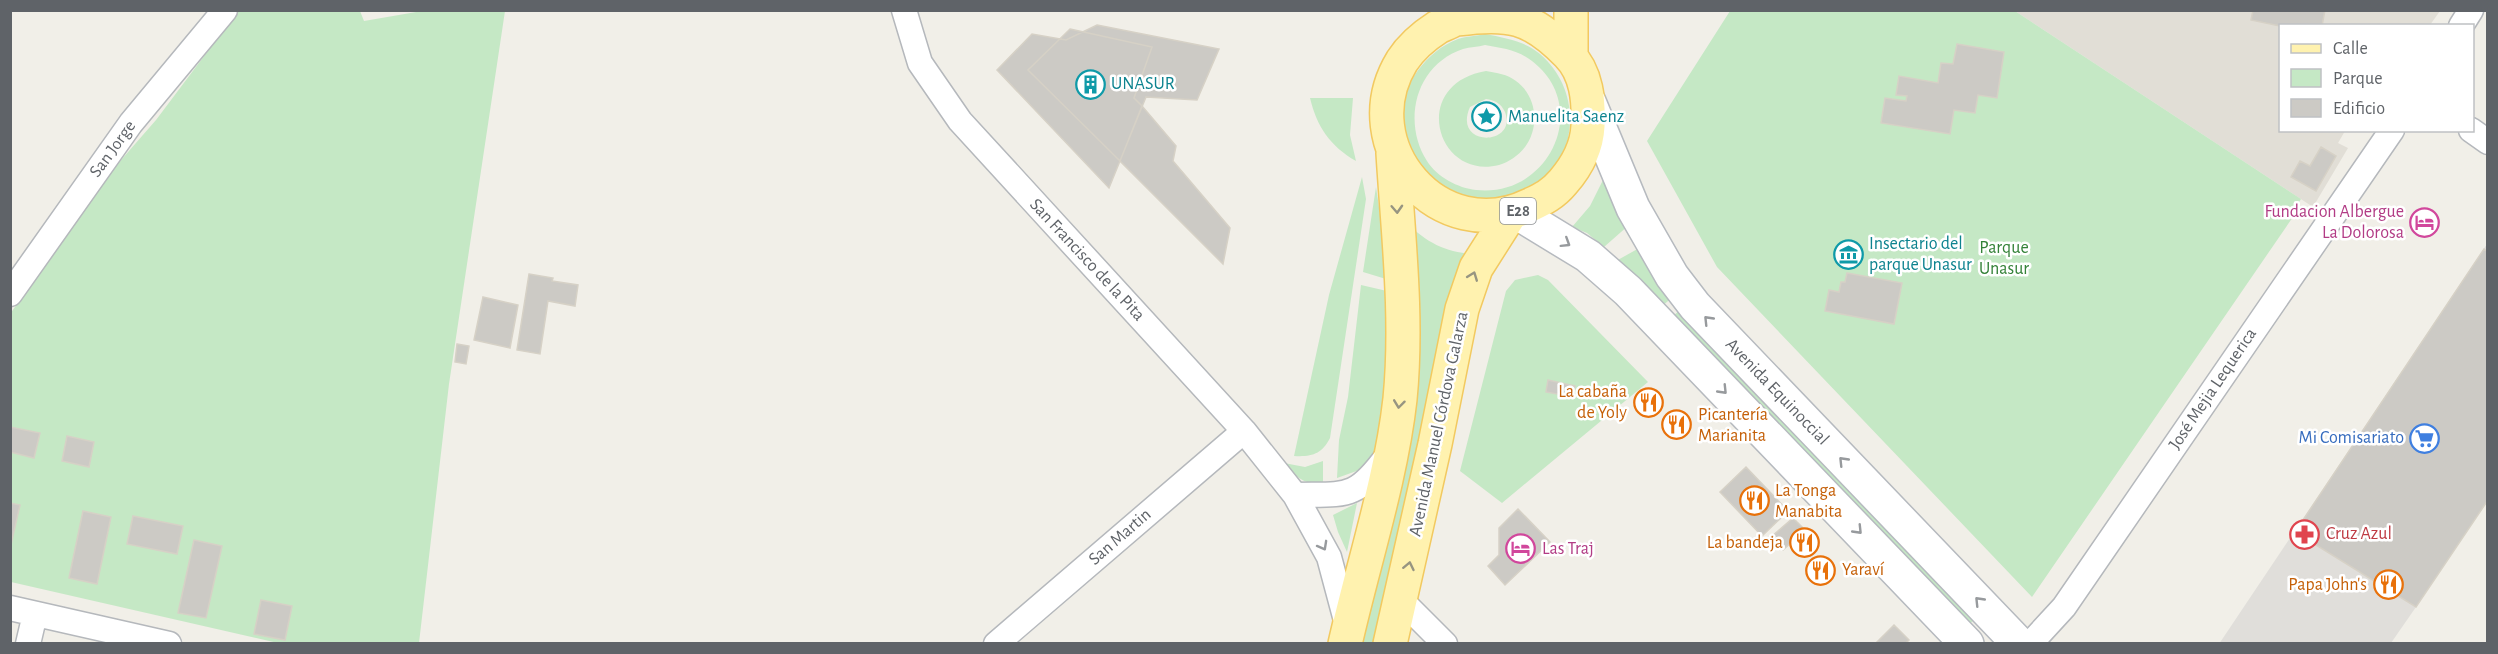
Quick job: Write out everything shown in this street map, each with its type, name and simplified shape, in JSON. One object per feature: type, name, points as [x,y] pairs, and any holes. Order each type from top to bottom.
[{"type":"main road","name":"E28","points":[[1571,10],[1571,57]]},
{"type":"main road","name":"E28","points":[[1347,637],[1392,449],[1400,398],[1402,327],[1393,151],[1388,133],[1387,115],[1389,94],[1401,63],[1425,36],[1461,15],[1489,14],[1521,20],[1549,34],[1571,57],[1582,76],[1589,102],[1588,137],[1575,169],[1552,195],[1514,212],[1489,217],[1465,214],[1442,205],[1421,191],[1410,179],[1393,151]]},
{"type":"main road","name":"Avenida Equinoccial","points":[[1589,102],[1633,208],[1672,276],[1695,306],[2019,644]]},
{"type":"main road","name":"Avenida Equinoccial","points":[[1514,212],[1588,256],[1628,291],[1966,644]]},
{"type":"main road","name":"Avenida Manuel Córdova Galarza","points":[[1390,644],[1462,309],[1476,268],[1514,212]]},
{"type":"street","name":"San Jorge","points":[[10,294],[131,123],[225,10]]},
{"type":"street","name":"San Francisco de la Pita","points":[[904,10],[920,63],[960,122],[1244,431],[1295,495],[1329,557],[1347,637]]},
{"type":"street","points":[[2462,24],[2471,10]]},
{"type":"street","name":"José Mejia Lequerica","points":[[2030,644],[2064,607],[2391,132]]},
{"type":"street","points":[[2474,132],[2487,142]]},
{"type":"street","name":"San Martin","points":[[996,644],[1244,431]]},
{"type":"street","points":[[1295,495],[1347,494],[1369,481],[1392,449]]},
{"type":"street","points":[[1401,600],[1445,644]]},
{"type":"street","points":[[10,608],[169,644]]},
{"type":"street","points":[[28,644],[35,614]]},
{"type":"shaded area","points":[[2015,11],[2440,11],[2431,24],[2279,24],[2279,132],[2344,132],[2338,143],[2348,148],[2313,207]]},
{"type":"shaded area","points":[[2487,244],[2487,500],[2416,607],[2391,643],[2219,644]]},
{"type":"green space","points":[[238,11],[360,11],[364,21],[422,11],[505,11],[449,384],[419,643],[278,643],[11,582],[10,314],[108,175],[156,120]]},
{"type":"green space","name":"Parque Unasur","points":[[1730,11],[2015,11],[2301,199],[2290,217],[2295,214],[2032,597],[1717,267],[1647,141]]},
{"type":"green space","points":[[1485,34],[1528,46],[1540,54],[1560,79],[1570,109],[1568,140],[1549,174],[1533,188],[1520,195],[1490,202],[1464,200],[1440,189],[1409,151],[1402,130],[1405,98],[1420,68],[1444,46],[1458,39]],"holes":[[[1485,45],[1510,50],[1532,61],[1550,80],[1559,102],[1560,124],[1554,146],[1542,165],[1524,180],[1502,189],[1476,190],[1448,181],[1431,167],[1419,146],[1415,129],[1415,113],[1424,81],[1434,68],[1447,57],[1463,49]]]},
{"type":"green space","points":[[1486,71],[1498,73],[1516,81],[1528,95],[1534,112],[1533,130],[1525,147],[1510,160],[1499,165],[1477,166],[1460,159],[1447,146],[1440,129],[1440,111],[1447,93],[1462,79]],"holes":[[[1486,99],[1497,102],[1501,106],[1505,112],[1506,123],[1502,131],[1486,138],[1477,136],[1470,130],[1467,120],[1470,107]]]},
{"type":"green space","points":[[1310,98],[1353,98],[1350,135],[1356,161],[1339,149],[1326,135],[1316,118]]},
{"type":"green space","points":[[1362,177],[1366,199],[1330,438],[1324,448],[1316,453],[1294,456],[1329,295]]},
{"type":"green space","points":[[1604,178],[1629,225],[1604,247],[1587,233],[1572,227],[1590,206]]},
{"type":"green space","points":[[1376,187],[1384,241],[1386,279],[1363,272]]},
{"type":"green space","points":[[1407,223],[1421,236],[1436,245],[1472,254],[1375,643],[1356,644]]},
{"type":"green space","points":[[1641,247],[1674,296],[1661,307],[1616,261]]},
{"type":"green space","points":[[1538,275],[1548,280],[1648,382],[1502,503],[1460,471],[1506,291],[1515,280]]},
{"type":"green space","points":[[1361,285],[1387,291],[1389,325],[1384,396],[1375,453],[1365,468],[1337,478],[1339,440],[1348,397]]},
{"type":"green space","points":[[1682,308],[1978,617],[1968,625],[1890,540],[1671,318]]},
{"type":"green space","points":[[1323,461],[1323,484],[1301,479],[1284,463],[1305,467]]},
{"type":"green space","points":[[1357,503],[1347,552],[1333,515]]},
{"type":"building","points":[[2253,10],[2325,10],[2322,24],[2279,26],[2251,20]]},
{"type":"building","points":[[1097,25],[1219,49],[1197,100],[1146,97],[1109,188],[997,70],[1032,34],[1066,40]]},
{"type":"building","name":"UNASUR","points":[[1070,29],[1152,47],[1134,98],[1142,106],[1120,161],[1028,70]]},
{"type":"building","points":[[1957,44],[2004,52],[1997,98],[1978,95],[1975,113],[1954,110],[1950,134],[1881,123],[1885,98],[1906,101],[1907,96],[1896,95],[1899,76],[1938,83],[1941,63],[1953,64]]},
{"type":"building","name":"UNASUR","points":[[1142,106],[1176,146],[1173,161],[1230,228],[1223,264],[1120,161]]},
{"type":"building","points":[[2321,147],[2336,156],[2316,191],[2291,177],[2300,161],[2310,166]]},
{"type":"building","points":[[2484,249],[2488,252],[2488,500],[2416,607],[2295,532]]},
{"type":"building","points":[[1847,273],[1902,283],[1894,324],[1825,311],[1829,290],[1839,292],[1841,282],[1845,282]]},
{"type":"building","points":[[529,274],[578,285],[575,306],[548,301],[540,354],[517,350]]},
{"type":"building","points":[[483,297],[518,305],[510,348],[474,340]]},
{"type":"building","points":[[457,344],[469,346],[466,364],[455,362]]},
{"type":"building","points":[[1548,380],[1575,386],[1573,397],[1546,392]]},
{"type":"building","points":[[10,427],[40,433],[34,458],[10,452]]},
{"type":"building","points":[[67,436],[94,442],[89,467],[62,461]]},
{"type":"building","name":"La Tonga Manabita","points":[[1746,467],[1788,511],[1762,536],[1720,492]]},
{"type":"building","points":[[10,503],[20,505],[10,549]]},
{"type":"building","name":"Las Traj","points":[[1518,509],[1550,542],[1505,585],[1488,566],[1499,555],[1499,528]]},
{"type":"building","points":[[83,511],[111,517],[97,584],[69,578]]},
{"type":"building","points":[[133,516],[183,526],[177,554],[127,544]]},
{"type":"building","points":[[1793,518],[1805,530],[1783,550],[1771,537]]},
{"type":"building","points":[[194,540],[222,546],[206,618],[178,613]]},
{"type":"building","points":[[261,600],[292,606],[285,640],[254,634]]},
{"type":"building","points":[[1894,625],[1909,640],[1905,644],[1875,644]]},
{"type":"place","name":"UNASUR","points":[[1090,84]]},
{"type":"place","name":"Manuelita Saenz","points":[[1487,117]]},
{"type":"place","name":"Fundacion Albergue La Dolorosa","points":[[2425,222]]},
{"type":"place","name":"Insectario del parque Unasur","points":[[1848,254]]},
{"type":"place","name":"La cabaña de Yoly","points":[[1648,402]]},
{"type":"place","name":"Picantería Marianita","points":[[1677,425]]},
{"type":"place","name":"Mi Comisariato","points":[[2425,438]]},
{"type":"place","name":"La Tonga Manabita","points":[[1754,501]]},
{"type":"place","name":"Cruz Azul","points":[[2305,534]]},
{"type":"place","name":"La bandeja","points":[[1804,543]]},
{"type":"place","name":"Las Traj","points":[[1521,549]]},
{"type":"place","name":"Yaraví","points":[[1821,570]]},
{"type":"place","name":"Papa John's","points":[[2388,585]]}]
